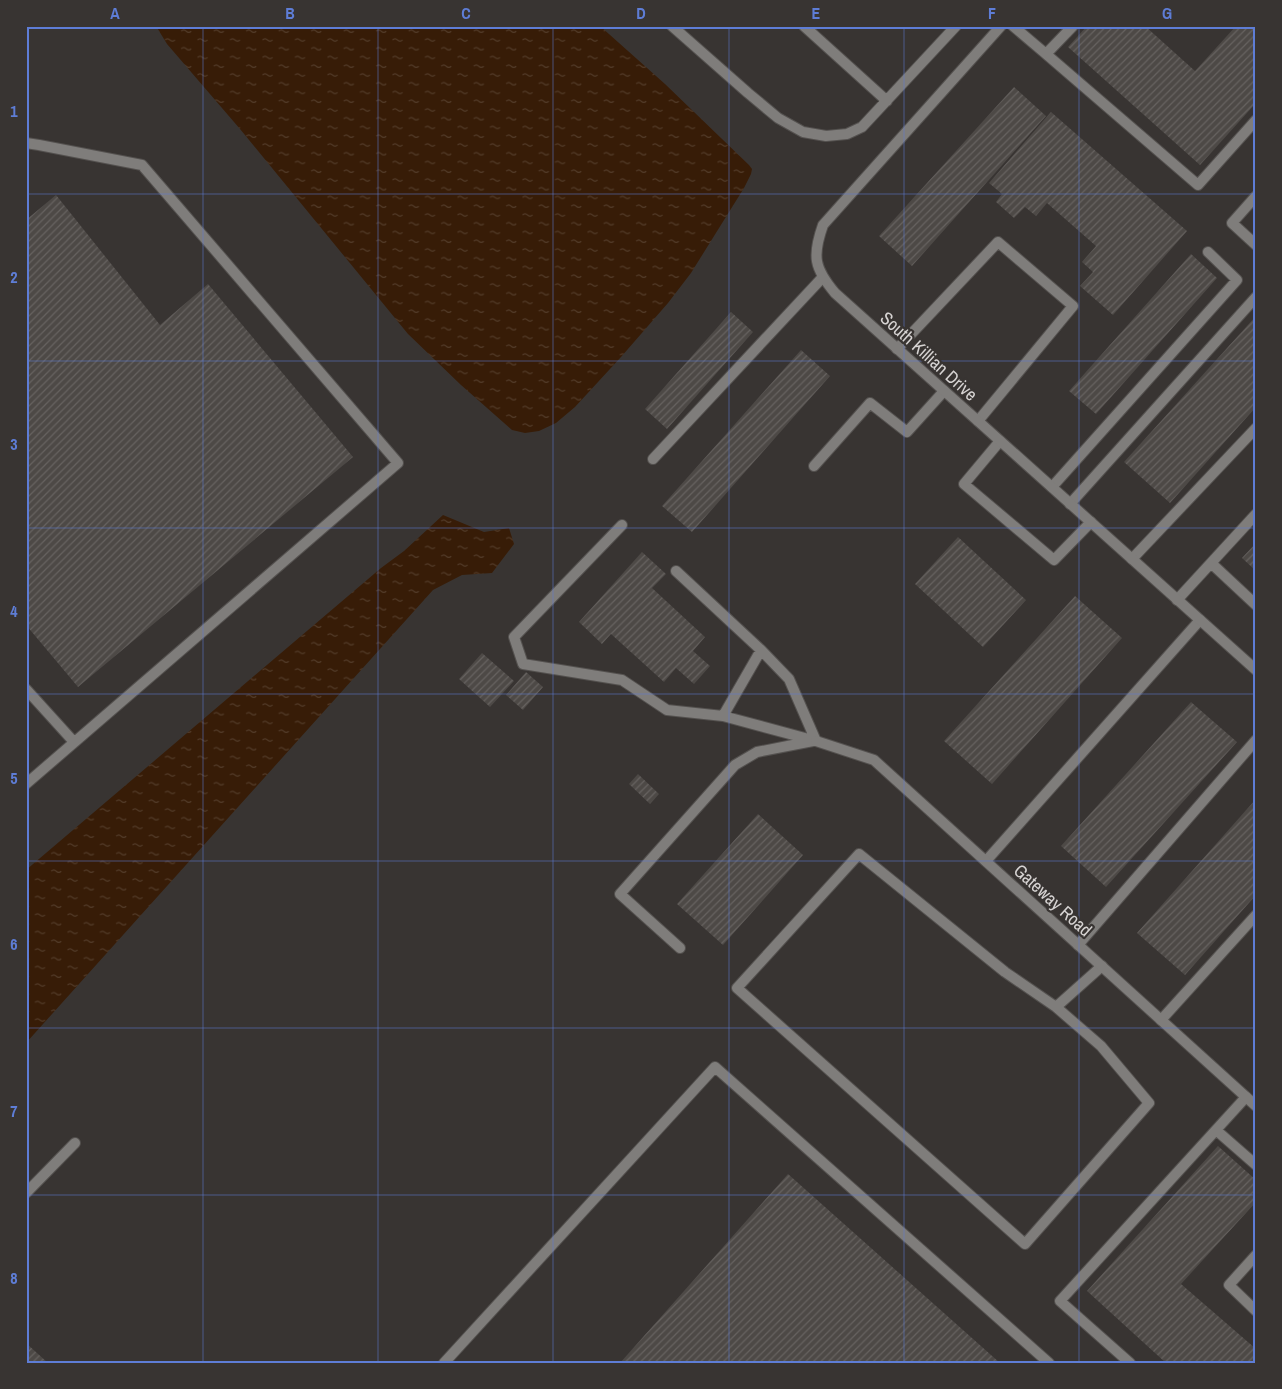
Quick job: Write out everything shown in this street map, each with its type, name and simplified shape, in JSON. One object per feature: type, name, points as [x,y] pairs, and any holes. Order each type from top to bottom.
[{"type":"street","points":[[672,26],[748,94],[778,118],[803,132],[826,136],[847,134],[862,127],[956,26]]},
{"type":"street","points":[[804,26],[887,101]]},
{"type":"street","name":"South Killian Drive","points":[[1001,26],[823,225],[817,243],[817,261],[822,278],[834,293],[1256,670]]},
{"type":"street","points":[[1013,26],[1198,185],[1256,120]]},
{"type":"street","points":[[1046,54],[1073,26]]},
{"type":"street","points":[[26,144],[142,165],[398,463],[26,784]]},
{"type":"street","points":[[1256,196],[1232,223],[1256,245]]},
{"type":"street","points":[[897,349],[998,242],[1073,306],[978,421]]},
{"type":"street","points":[[1052,487],[1237,280],[1208,252]]},
{"type":"street","points":[[653,458],[822,278]]},
{"type":"street","points":[[1070,504],[1256,297]]},
{"type":"street","points":[[814,466],[870,403],[906,432],[944,391]]},
{"type":"street","points":[[1132,559],[1256,428]]},
{"type":"street","points":[[1000,441],[964,484],[1054,560],[1091,522]]},
{"type":"street","points":[[1178,600],[1256,514]]},
{"type":"street","name":"Gateway Road","points":[[622,526],[514,637],[523,664],[622,680],[667,710],[723,716],[816,740],[874,760],[1256,1106]]},
{"type":"street","points":[[1211,563],[1256,605]]},
{"type":"street","points":[[676,571],[761,650],[789,679],[816,740],[757,752],[735,765],[620,894],[680,948]]},
{"type":"street","points":[[986,860],[1200,620]]},
{"type":"street","points":[[723,716],[761,650]]},
{"type":"street","points":[[26,689],[74,742]]},
{"type":"street","points":[[1078,945],[1256,740]]},
{"type":"street","points":[[859,854],[1004,972],[1056,1007],[1101,1046],[1149,1103],[1025,1244],[737,988],[859,854]]},
{"type":"street","points":[[1161,1020],[1256,915]]},
{"type":"street","points":[[1056,1007],[1102,966]]},
{"type":"street","points":[[444,1363],[714,1067],[1049,1363]]},
{"type":"street","points":[[1130,1363],[1060,1301],[1246,1097]]},
{"type":"street","points":[[1216,1130],[1256,1165]]},
{"type":"street","points":[[26,1193],[75,1143]]},
{"type":"street","points":[[1256,1255],[1229,1286],[1256,1311]]},
{"type":"water","points":[[156,26],[600,26],[665,84],[749,165],[752,169],[751,174],[691,273],[668,303],[575,407],[556,423],[539,431],[525,433],[512,430],[461,385],[408,334],[240,129],[167,44]]},
{"type":"water","points":[[443,515],[484,532],[509,528],[514,544],[492,573],[462,575],[433,590],[26,1043],[26,870],[381,568],[404,551]]},
{"type":"building","points":[[1087,26],[1145,26],[1195,71],[1236,26],[1256,26],[1256,103],[1200,165],[1068,47]]},
{"type":"building","points":[[1014,87],[1046,116],[912,266],[879,236]]},
{"type":"building","points":[[1051,112],[1187,231],[1113,315],[1080,286],[1093,272],[1082,262],[1096,246],[1047,203],[1036,216],[1025,207],[1014,218],[996,202],[1002,194],[989,183]]},
{"type":"building","points":[[56,195],[160,325],[208,284],[353,457],[78,687],[26,625],[26,220]]},
{"type":"building","points":[[1191,254],[1217,278],[1096,414],[1069,391]]},
{"type":"building","points":[[731,312],[753,332],[667,429],[645,409]]},
{"type":"building","points":[[1256,316],[1256,407],[1170,503],[1124,462]]},
{"type":"building","points":[[801,350],[830,376],[692,532],[662,506]]},
{"type":"building","points":[[958,537],[1026,600],[983,647],[915,584]]},
{"type":"building","points":[[1256,543],[1256,571],[1242,558]]},
{"type":"building","points":[[642,552],[666,574],[652,588],[705,637],[693,651],[710,666],[694,684],[676,668],[664,682],[611,634],[602,644],[579,622]]},
{"type":"building","points":[[1075,596],[1122,638],[992,784],[944,741]]},
{"type":"building","points":[[482,653],[514,681],[490,707],[459,679]]},
{"type":"building","points":[[526,672],[543,687],[523,710],[506,695]]},
{"type":"building","points":[[1191,702],[1237,742],[1106,887],[1061,846]]},
{"type":"building","points":[[638,774],[659,794],[650,804],[629,784]]},
{"type":"building","points":[[1256,799],[1256,895],[1185,975],[1137,933]]},
{"type":"building","points":[[758,814],[803,855],[723,945],[677,904]]},
{"type":"building","points":[[1218,1146],[1256,1180],[1256,1202],[1181,1284],[1256,1349],[1256,1363],[1166,1363],[1087,1291]]},
{"type":"building","points":[[788,1174],[1000,1363],[620,1363]]},
{"type":"building","points":[[26,1343],[48,1363],[26,1363]]}]
